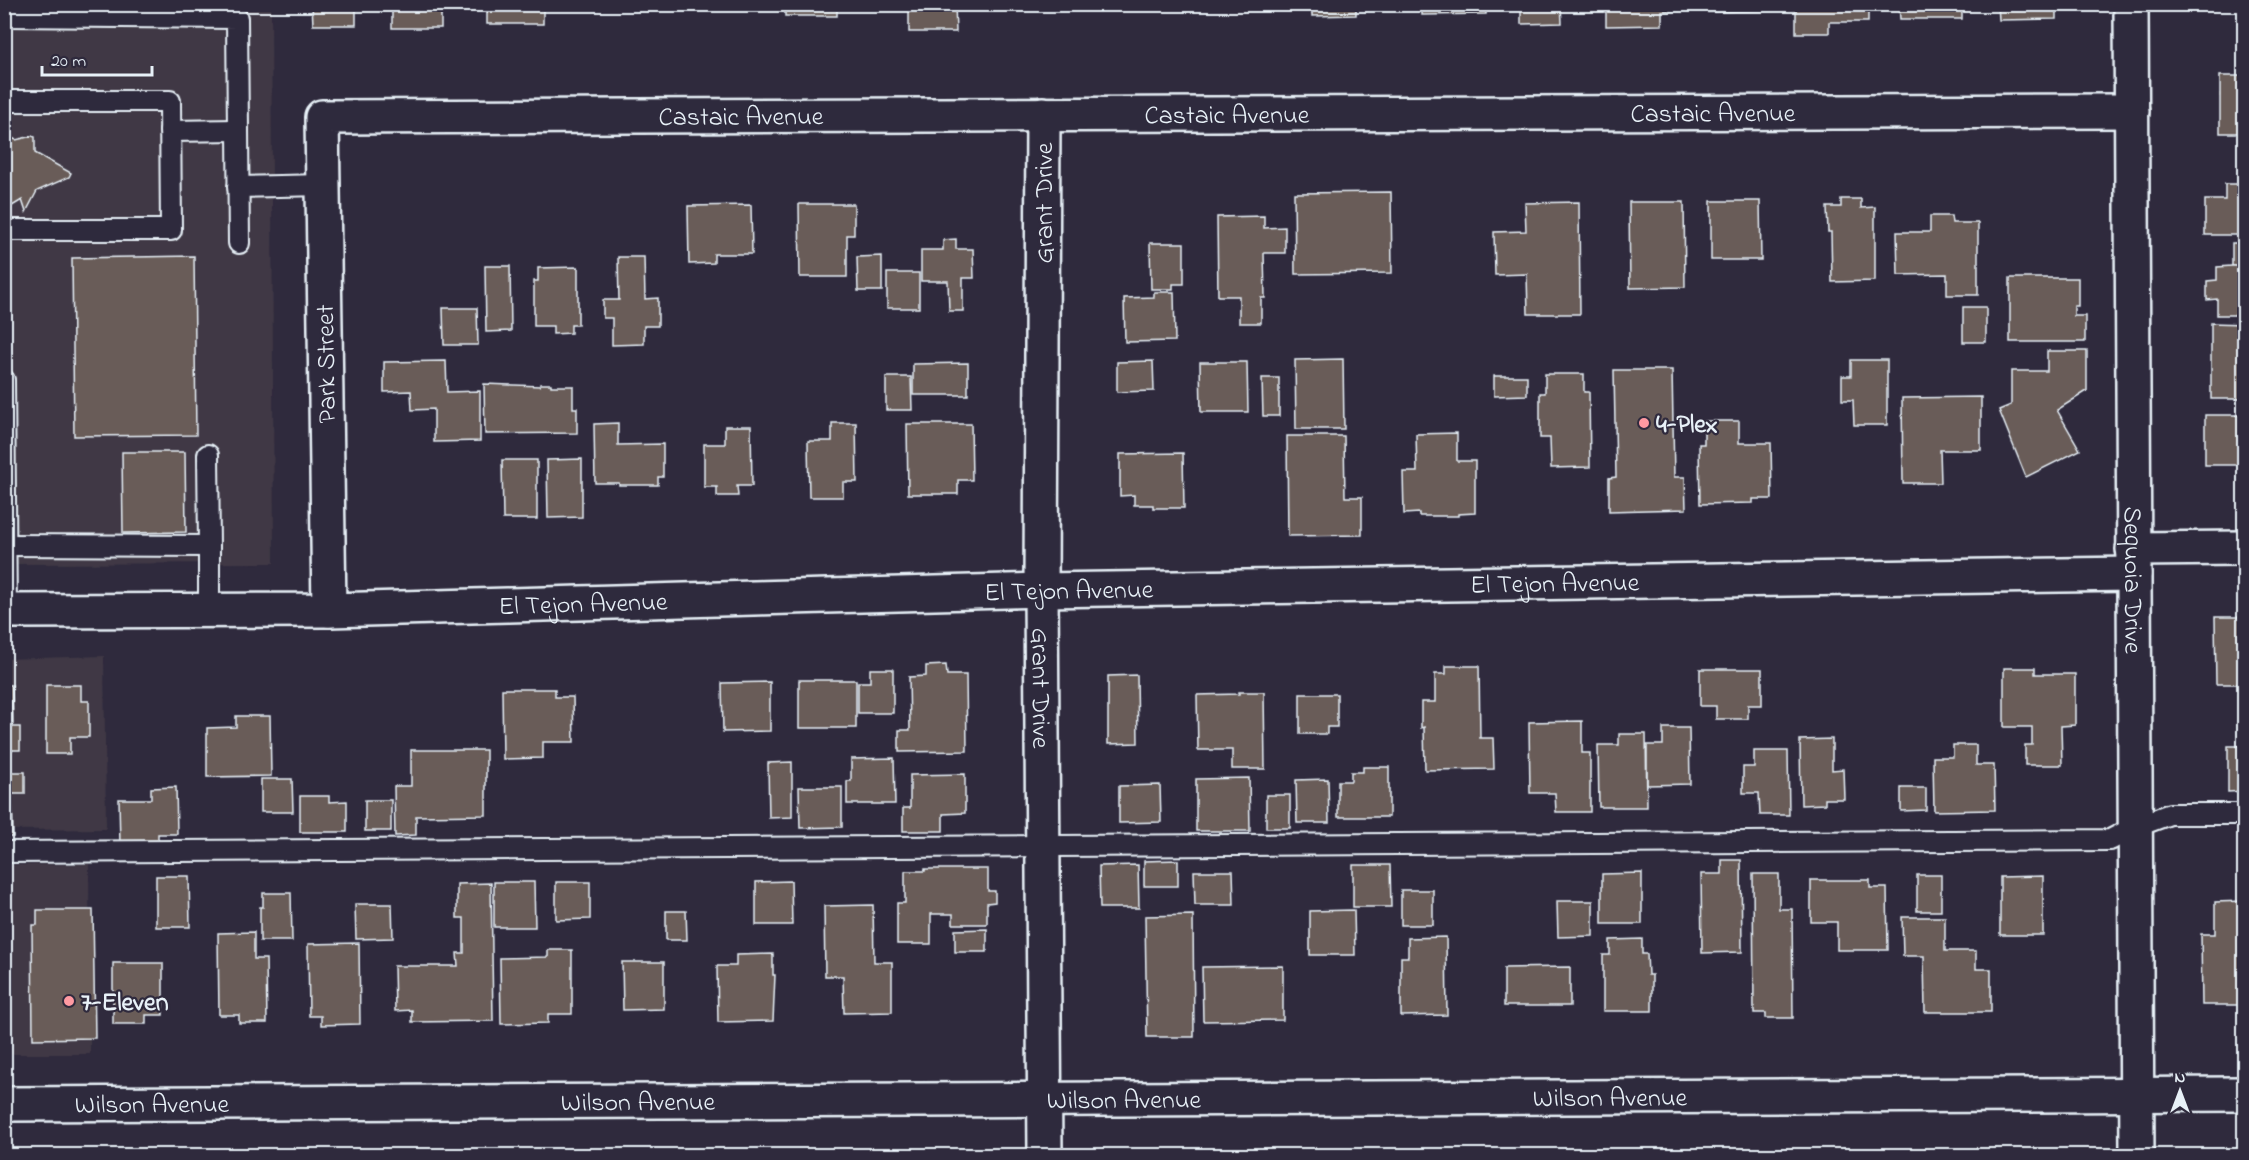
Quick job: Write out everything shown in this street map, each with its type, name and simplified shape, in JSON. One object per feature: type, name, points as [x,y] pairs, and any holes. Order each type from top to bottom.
[{"type":"street","name":"Sequoia Drive","points":[[2131,4],[2137,1155]]},
{"type":"street","name":"Castaic Avenue","points":[[322,117],[2132,111]]},
{"type":"street","name":"Grant Drive","points":[[1043,114],[1041,590],[1045,1155]]},
{"type":"street","name":"Park Street","points":[[322,117],[329,610]]},
{"type":"street","name":"El Tejon Avenue","points":[[5,611],[329,610],[2133,561],[2244,548]]},
{"type":"street","name":"Wilson Avenue","points":[[4,1104],[2244,1094]]},
{"type":"lane","points":[[4,16],[237,18],[239,243]]},
{"type":"lane","points":[[4,101],[170,101],[171,230],[4,230]]},
{"type":"lane","points":[[170,131],[238,130]]},
{"type":"lane","points":[[238,187],[323,185]]},
{"type":"lane","points":[[4,380],[5,611]]},
{"type":"lane","points":[[208,455],[209,610]]},
{"type":"lane","points":[[6,545],[209,546]]},
{"type":"lane","points":[[4,852],[2110,840],[2170,814],[2244,814]]},
{"type":"shaded area","points":[[4,5],[271,5],[274,563],[5,564]]},
{"type":"shaded area","points":[[104,656],[106,829],[5,830],[4,659]]},
{"type":"shaded area","points":[[89,864],[90,1054],[5,1054],[4,865]]},
{"type":"building","points":[[312,4],[356,4],[356,25],[313,25]]},
{"type":"building","points":[[392,4],[441,4],[441,28],[392,28]]},
{"type":"building","points":[[487,4],[543,4],[543,24],[487,24]]},
{"type":"building","points":[[713,4],[773,4],[773,10],[713,10]]},
{"type":"building","points":[[785,4],[842,5],[837,5],[837,16],[785,16]]},
{"type":"building","points":[[909,4],[955,4],[956,32],[909,32]]},
{"type":"building","points":[[1312,4],[1356,4],[1356,15],[1312,16]]},
{"type":"building","points":[[1422,4],[1486,4],[1486,14],[1422,15]]},
{"type":"building","points":[[1521,4],[1561,4],[1562,23],[1521,24]]},
{"type":"building","points":[[1606,4],[1686,4],[1687,10],[1662,11],[1662,25],[1606,26]]},
{"type":"building","points":[[1704,4],[1788,4],[1788,10],[1705,12]]},
{"type":"building","points":[[1796,4],[1868,4],[1868,22],[1829,22],[1829,33],[1796,33]]},
{"type":"building","points":[[1899,4],[1962,4],[1962,19],[1900,19]]},
{"type":"building","points":[[1998,4],[2056,4],[2056,19],[1999,20]]},
{"type":"building","points":[[2220,76],[2244,76],[2244,133],[2220,133]]},
{"type":"building","points":[[4,134],[16,140],[35,137],[35,153],[71,173],[69,177],[37,191],[26,212],[22,200],[4,211]]},
{"type":"building","points":[[2225,184],[2244,184],[2244,235],[2205,235],[2205,200],[2225,200]]},
{"type":"building","points":[[1391,192],[1392,273],[1295,274],[1294,193]]},
{"type":"building","points":[[1841,199],[1861,199],[1861,208],[1875,207],[1875,281],[1832,282],[1831,232],[1828,232],[1827,207],[1841,207]]},
{"type":"building","points":[[1711,201],[1760,201],[1761,260],[1711,260]]},
{"type":"building","points":[[1579,202],[1580,314],[1528,314],[1527,274],[1495,275],[1494,232],[1526,231],[1525,203]]},
{"type":"building","points":[[1629,202],[1684,202],[1685,287],[1630,288]]},
{"type":"building","points":[[799,204],[854,204],[854,235],[847,235],[847,277],[800,277]]},
{"type":"building","points":[[751,205],[752,254],[714,254],[714,263],[689,264],[688,206]]},
{"type":"building","points":[[1264,216],[1264,228],[1285,227],[1285,253],[1264,253],[1265,298],[1261,298],[1261,323],[1239,323],[1239,296],[1218,296],[1217,217]]},
{"type":"building","points":[[1930,216],[1951,216],[1952,223],[1978,223],[1978,295],[1947,295],[1947,274],[1898,275],[1897,232],[1930,232]]},
{"type":"building","points":[[956,239],[956,249],[973,249],[974,278],[963,278],[963,311],[949,311],[948,281],[921,281],[921,250],[943,250],[943,240]]},
{"type":"building","points":[[1150,243],[1184,243],[1184,284],[1173,284],[1173,289],[1151,289]]},
{"type":"building","points":[[2232,243],[2244,243],[2244,266],[2232,266]]},
{"type":"building","points":[[194,256],[196,435],[74,436],[72,258]]},
{"type":"building","points":[[882,256],[882,291],[858,291],[857,257]]},
{"type":"building","points":[[618,257],[644,257],[645,299],[658,298],[658,326],[644,326],[644,344],[612,345],[612,318],[603,318],[603,300],[619,300]]},
{"type":"building","points":[[485,266],[510,266],[511,331],[486,332]]},
{"type":"building","points":[[2244,266],[2244,315],[2217,315],[2217,299],[2207,300],[2207,281],[2217,280],[2217,267]]},
{"type":"building","points":[[578,267],[578,325],[571,325],[571,333],[553,334],[553,326],[534,326],[534,281],[538,281],[538,268]]},
{"type":"building","points":[[887,273],[919,273],[919,308],[887,308]]},
{"type":"building","points":[[2010,278],[2078,278],[2078,306],[2074,306],[2074,316],[2085,316],[2085,342],[2010,342]]},
{"type":"building","points":[[1154,292],[1174,292],[1175,341],[1125,342],[1124,298],[1154,297]]},
{"type":"building","points":[[1963,307],[1986,307],[1986,342],[1963,342]]},
{"type":"building","points":[[443,308],[477,308],[478,345],[444,345]]},
{"type":"building","points":[[2211,323],[2244,324],[2244,399],[2211,399]]},
{"type":"building","points":[[2047,351],[2087,351],[2087,391],[2057,410],[2080,450],[2026,477],[1999,410],[2011,405],[2011,371],[2047,371]]},
{"type":"building","points":[[1343,359],[1344,429],[1296,429],[1295,360]]},
{"type":"building","points":[[1851,360],[1887,360],[1887,425],[1854,425],[1853,400],[1842,400],[1842,376],[1851,376]]},
{"type":"building","points":[[446,361],[447,392],[480,391],[480,441],[434,442],[434,409],[412,410],[411,391],[384,392],[384,362]]},
{"type":"building","points":[[1153,361],[1154,391],[1117,392],[1117,362]]},
{"type":"building","points":[[1200,362],[1247,362],[1248,412],[1201,412]]},
{"type":"building","points":[[968,363],[968,395],[913,395],[913,364]]},
{"type":"building","name":"4-Plex","points":[[1614,370],[1672,370],[1674,477],[1685,477],[1686,509],[1609,511],[1609,478],[1616,477]]},
{"type":"building","points":[[1545,374],[1584,374],[1584,392],[1589,392],[1590,467],[1551,468],[1550,438],[1540,438],[1540,393],[1545,393]]},
{"type":"building","points":[[1494,376],[1527,376],[1527,395],[1494,396]]},
{"type":"building","points":[[886,377],[911,377],[912,410],[886,410]]},
{"type":"building","points":[[1262,378],[1279,378],[1279,416],[1263,416]]},
{"type":"building","points":[[484,384],[573,386],[573,408],[577,408],[577,433],[485,434]]},
{"type":"building","points":[[1981,397],[1981,450],[1940,450],[1941,483],[1903,483],[1902,398]]},
{"type":"building","points":[[2205,415],[2244,415],[2244,465],[2205,465]]},
{"type":"building","points":[[1704,421],[1739,421],[1739,443],[1771,443],[1772,499],[1753,499],[1753,503],[1700,504],[1699,444],[1704,444]]},
{"type":"building","points":[[618,423],[618,445],[663,444],[663,477],[658,477],[658,485],[595,483],[594,424]]},
{"type":"building","points":[[832,423],[856,423],[857,482],[843,482],[843,497],[809,497],[808,441],[832,441]]},
{"type":"building","points":[[907,424],[971,424],[972,480],[958,480],[958,494],[908,494]]},
{"type":"building","points":[[725,426],[751,426],[752,486],[737,486],[738,496],[717,496],[717,487],[704,487],[704,444],[725,444]]},
{"type":"building","points":[[1457,433],[1457,461],[1475,461],[1475,513],[1458,514],[1458,516],[1404,514],[1403,472],[1417,472],[1416,434]]},
{"type":"building","points":[[1287,436],[1344,436],[1345,497],[1362,497],[1362,535],[1288,536]]},
{"type":"building","points":[[122,452],[185,452],[186,532],[123,533]]},
{"type":"building","points":[[1183,453],[1184,508],[1153,508],[1153,505],[1134,505],[1134,495],[1120,496],[1120,454]]},
{"type":"building","points":[[582,459],[582,517],[548,518],[547,460]]},
{"type":"building","points":[[502,460],[537,460],[537,519],[503,519]]},
{"type":"building","points":[[2215,617],[2244,617],[2244,684],[2216,684]]},
{"type":"building","points":[[946,665],[947,675],[966,675],[967,751],[899,752],[899,730],[910,730],[909,677],[926,676],[926,666]]},
{"type":"building","points":[[1446,666],[1479,666],[1480,738],[1493,738],[1494,769],[1425,770],[1421,702],[1435,702],[1435,674],[1446,674]]},
{"type":"building","points":[[2004,668],[2035,668],[2035,674],[2075,674],[2075,725],[2061,726],[2062,765],[2025,765],[2025,745],[2032,745],[2032,727],[2004,727]]},
{"type":"building","points":[[870,669],[893,669],[893,713],[858,713],[858,682],[870,682]]},
{"type":"building","points":[[1700,669],[1762,669],[1762,705],[1748,705],[1748,719],[1716,719],[1716,706],[1700,706]]},
{"type":"building","points":[[1137,675],[1138,743],[1108,744],[1108,676]]},
{"type":"building","points":[[799,680],[856,680],[856,728],[799,728]]},
{"type":"building","points":[[770,682],[770,731],[723,732],[722,683]]},
{"type":"building","points":[[4,685],[12,685],[13,727],[20,727],[20,750],[4,750]]},
{"type":"building","points":[[46,685],[81,685],[81,701],[89,701],[89,737],[70,737],[70,754],[46,754]]},
{"type":"building","points":[[502,689],[555,689],[555,697],[573,697],[574,742],[543,742],[543,758],[503,759]]},
{"type":"building","points":[[1239,692],[1264,692],[1265,769],[1232,769],[1232,750],[1198,750],[1197,695],[1239,694]]},
{"type":"building","points":[[1300,694],[1337,694],[1337,727],[1327,727],[1327,734],[1300,734]]},
{"type":"building","points":[[236,716],[270,716],[271,776],[207,777],[207,728],[236,727]]},
{"type":"building","points":[[1582,721],[1582,753],[1590,753],[1590,812],[1556,812],[1555,793],[1530,793],[1529,722]]},
{"type":"building","points":[[1663,728],[1689,728],[1690,784],[1647,785],[1647,745],[1663,745]]},
{"type":"building","points":[[1619,734],[1646,734],[1647,807],[1599,807],[1598,745],[1619,745]]},
{"type":"building","points":[[1832,739],[1832,770],[1843,769],[1844,799],[1825,799],[1825,804],[1801,805],[1800,740]]},
{"type":"building","points":[[1953,745],[1976,745],[1976,765],[1994,765],[1995,810],[1934,811],[1933,757],[1953,757]]},
{"type":"building","points":[[2228,746],[2244,746],[2244,791],[2228,792]]},
{"type":"building","points":[[411,750],[486,750],[486,815],[416,816],[416,835],[395,836],[394,786],[411,786]]},
{"type":"building","points":[[1754,751],[1788,751],[1789,815],[1760,815],[1759,793],[1743,793],[1743,767],[1754,767]]},
{"type":"building","points":[[894,758],[895,804],[847,804],[847,781],[851,781],[851,759]]},
{"type":"building","points":[[792,762],[792,817],[769,818],[768,763]]},
{"type":"building","points":[[1363,767],[1389,767],[1389,817],[1338,817],[1338,781],[1351,781],[1351,772],[1363,772]]},
{"type":"building","points":[[4,772],[25,772],[25,794],[12,794],[13,837],[4,837]]},
{"type":"building","points":[[965,774],[965,813],[943,814],[943,831],[903,831],[903,808],[910,808],[910,775]]},
{"type":"building","points":[[1249,778],[1250,831],[1196,831],[1196,779]]},
{"type":"building","points":[[261,779],[292,779],[293,812],[261,812]]},
{"type":"building","points":[[1328,779],[1329,823],[1297,823],[1296,780]]},
{"type":"building","points":[[1160,785],[1161,822],[1119,823],[1119,786]]},
{"type":"building","points":[[176,787],[177,834],[158,834],[158,845],[120,845],[119,799],[151,799],[151,788]]},
{"type":"building","points":[[799,787],[842,787],[842,827],[800,828]]},
{"type":"building","points":[[1901,788],[1926,788],[1926,810],[1901,811]]},
{"type":"building","points":[[1266,795],[1290,795],[1290,828],[1266,828]]},
{"type":"building","points":[[300,796],[329,796],[329,802],[347,801],[347,832],[300,832]]},
{"type":"building","points":[[365,800],[391,800],[391,831],[365,831]]},
{"type":"building","points":[[2241,837],[2244,837],[2244,861],[2241,861]]},
{"type":"building","points":[[1178,860],[1178,886],[1144,886],[1144,861]]},
{"type":"building","points":[[1722,860],[1741,860],[1742,952],[1702,953],[1701,874],[1722,874]]},
{"type":"building","points":[[1138,865],[1139,908],[1100,908],[1099,866]]},
{"type":"building","points":[[1353,865],[1390,865],[1391,907],[1353,907]]},
{"type":"building","points":[[925,869],[988,869],[988,891],[995,891],[995,902],[987,903],[987,924],[953,924],[953,914],[931,914],[931,944],[897,944],[897,903],[905,903],[905,871],[925,871]]},
{"type":"building","points":[[1194,871],[1233,871],[1234,905],[1195,905]]},
{"type":"building","points":[[1642,873],[1642,924],[1602,924],[1602,874]]},
{"type":"building","points":[[1753,874],[1779,874],[1779,909],[1792,909],[1793,1018],[1766,1018],[1766,1013],[1754,1013]]},
{"type":"building","points":[[1917,875],[1941,875],[1941,911],[1917,911]]},
{"type":"building","points":[[156,876],[189,876],[190,927],[156,927]]},
{"type":"building","points":[[2043,876],[2043,935],[2000,935],[2000,877]]},
{"type":"building","points":[[1811,880],[1870,880],[1870,888],[1887,888],[1888,950],[1837,950],[1837,922],[1811,922]]},
{"type":"building","points":[[791,881],[792,925],[756,925],[756,882]]},
{"type":"building","points":[[494,882],[534,882],[535,927],[494,927]]},
{"type":"building","points":[[556,882],[590,882],[590,919],[556,920]]},
{"type":"building","points":[[491,883],[493,1021],[412,1022],[412,1010],[395,1011],[394,966],[458,966],[457,953],[464,953],[464,918],[457,918],[457,884]]},
{"type":"building","points":[[1401,890],[1433,890],[1433,925],[1401,925]]},
{"type":"building","points":[[263,893],[291,893],[292,941],[260,941],[260,907],[263,907]]},
{"type":"building","points":[[1557,901],[1593,901],[1593,936],[1558,937]]},
{"type":"building","points":[[2244,901],[2244,1005],[2202,1005],[2201,934],[2215,934],[2215,902]]},
{"type":"building","points":[[355,904],[392,904],[393,938],[356,939]]},
{"type":"building","points":[[873,905],[874,962],[892,962],[892,1012],[844,1013],[843,976],[825,976],[824,906]]},
{"type":"building","points":[[37,910],[93,910],[95,1038],[33,1039],[32,925],[37,925]]},
{"type":"building","points":[[1354,910],[1355,955],[1310,955],[1310,911]]},
{"type":"building","points":[[666,911],[686,911],[687,940],[666,940]]},
{"type":"building","points":[[1193,915],[1194,1037],[1147,1037],[1145,916]]},
{"type":"building","points":[[1902,917],[1945,917],[1945,951],[1976,951],[1976,969],[1991,969],[1991,1012],[1925,1012],[1924,956],[1903,956]]},
{"type":"building","points":[[987,929],[987,952],[955,952],[955,930]]},
{"type":"building","points":[[254,932],[254,959],[266,959],[267,1023],[239,1023],[239,1015],[219,1015],[218,933]]},
{"type":"building","points":[[1446,937],[1447,1015],[1401,1016],[1401,957],[1408,957],[1408,938]]},
{"type":"building","points":[[1642,939],[1642,954],[1647,954],[1648,975],[1652,975],[1652,1011],[1603,1011],[1603,955],[1610,955],[1610,940]]},
{"type":"building","points":[[359,943],[360,1024],[321,1025],[321,1016],[309,1016],[308,944]]},
{"type":"building","points":[[548,950],[572,950],[572,1014],[548,1014],[548,1023],[501,1024],[500,958],[548,957]]},
{"type":"building","points":[[773,954],[773,975],[775,975],[773,1021],[718,1022],[717,966],[736,966],[736,955]]},
{"type":"building","points":[[622,962],[664,962],[664,1009],[623,1010]]},
{"type":"building","points":[[113,963],[163,963],[163,1015],[146,1015],[146,1024],[113,1024]]},
{"type":"building","points":[[1283,966],[1283,1020],[1203,1021],[1202,967]]},
{"type":"building","points":[[1570,967],[1570,1006],[1504,1006],[1504,968]]},
{"type":"place","name":"4-Plex","points":[[1644,423]]},
{"type":"place","name":"7-Eleven","points":[[69,1001]]}]
